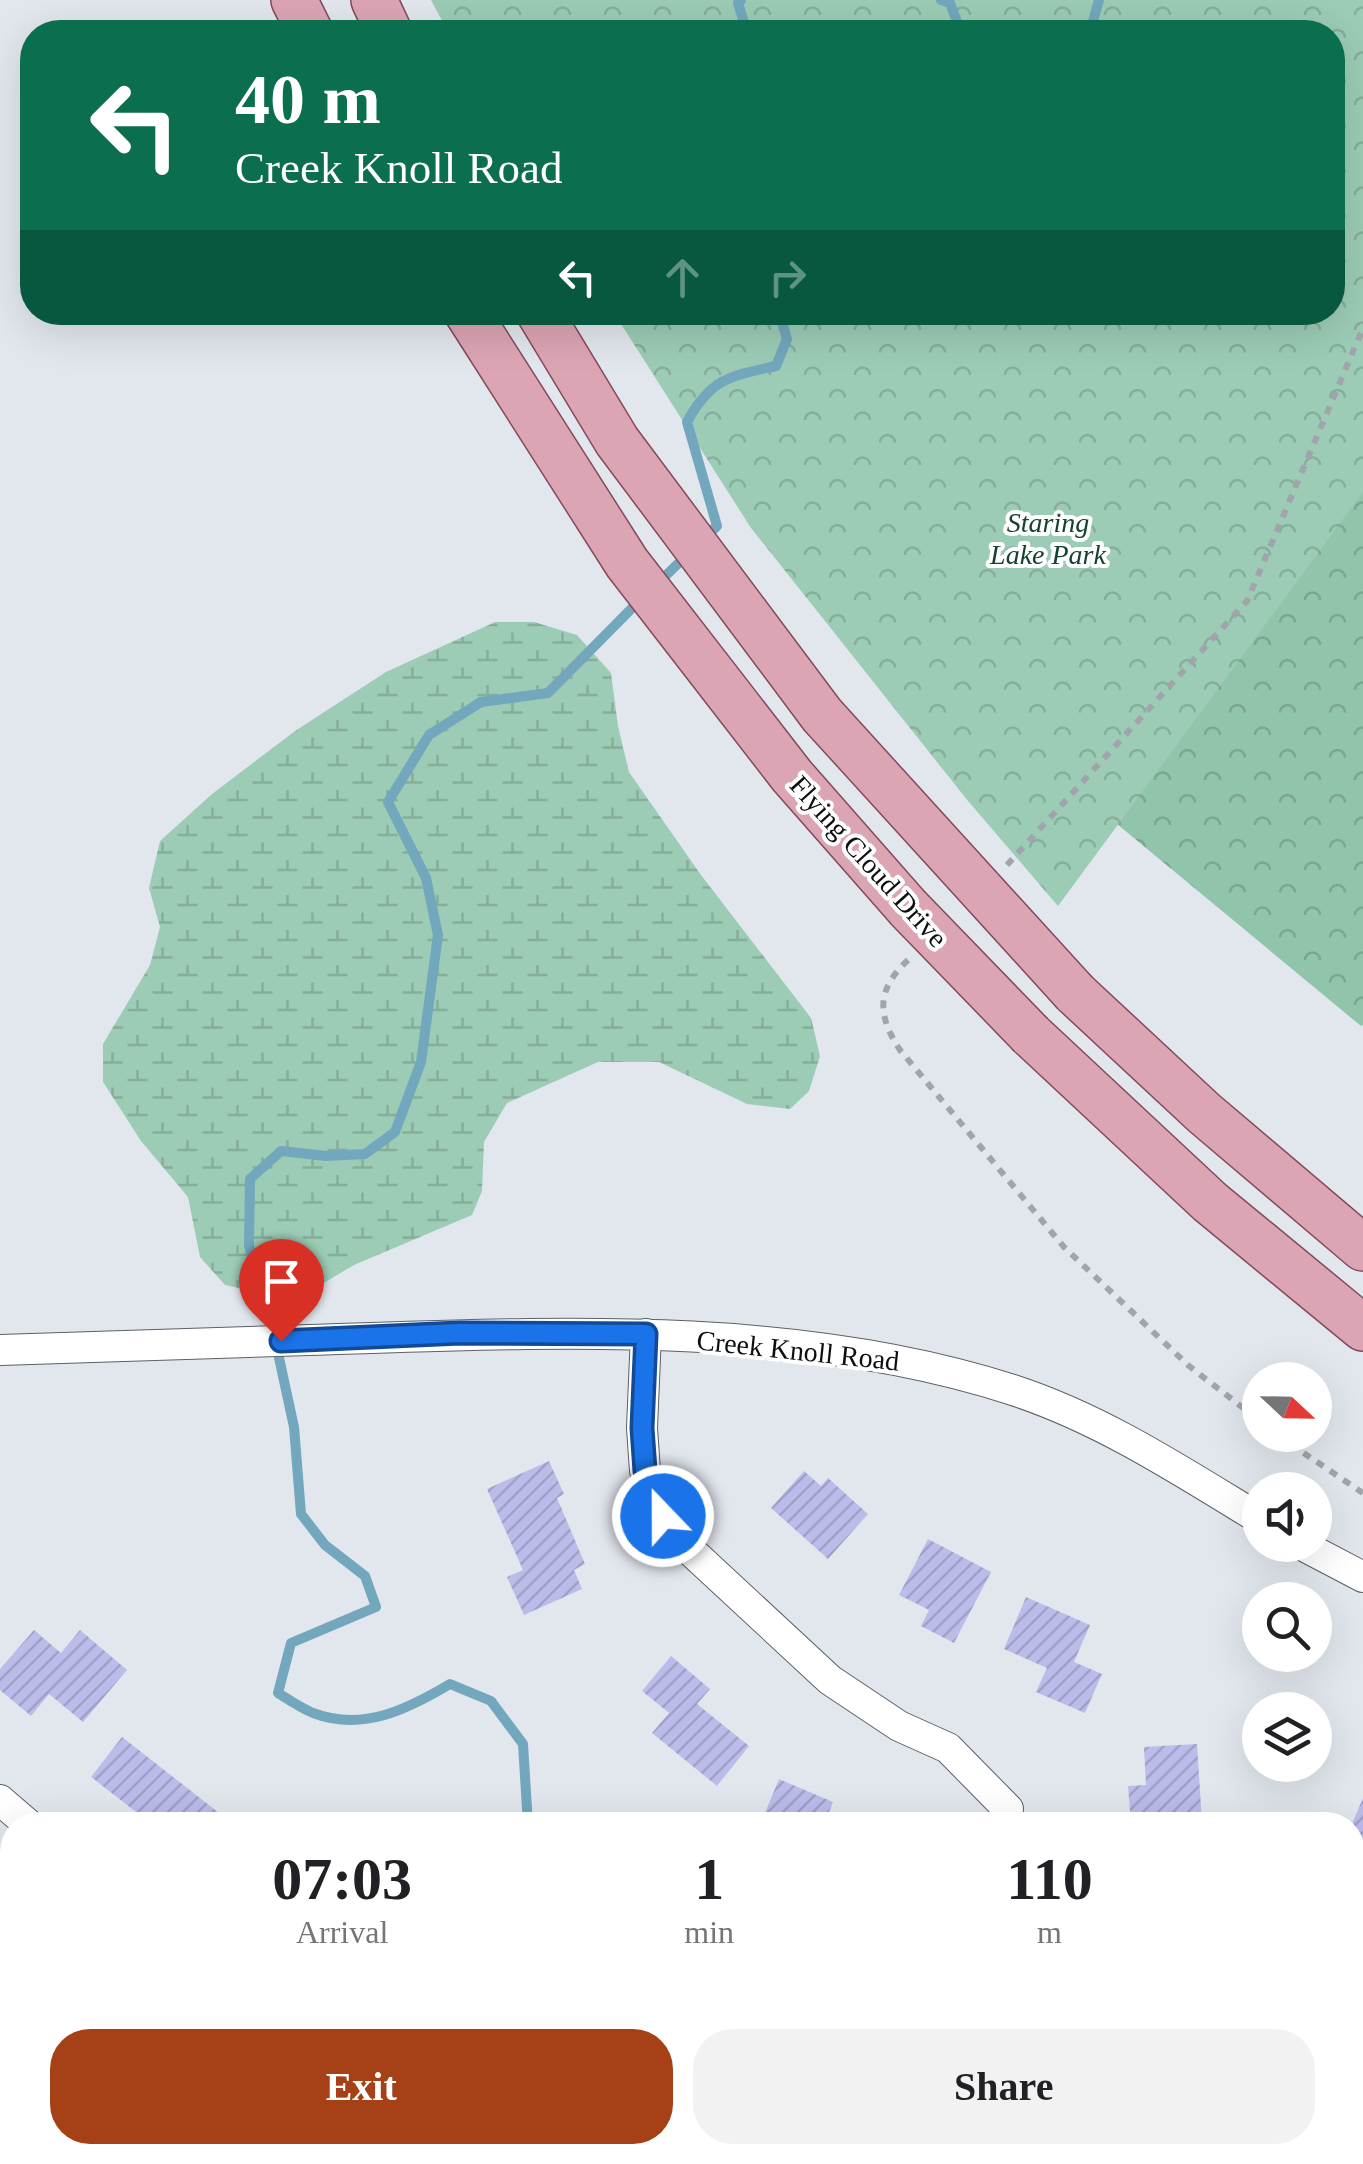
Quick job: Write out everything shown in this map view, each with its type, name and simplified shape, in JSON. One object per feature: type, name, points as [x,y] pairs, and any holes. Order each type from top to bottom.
[{"type":"main road","name":"Flying Cloud Drive","points":[[475,325],[627,563],[780,761],[908,908],[1031,1035],[1210,1202],[1363,1328]]},
{"type":"main road","points":[[547,325],[616,441],[822,714],[1076,993],[1204,1113],[1363,1248]]},
{"type":"street","name":"Creek Knoll Road","points":[[0,1350],[460,1333],[646,1334],[795,1346],[914,1363],[1014,1390],[1098,1424],[1242,1508]]},
{"type":"street","points":[[646,1334],[642,1428],[645,1471],[663,1516],[692,1552],[830,1680],[899,1726],[948,1748],[1008,1809]]},
{"type":"street","points":[[1332,1561],[1363,1577]]},
{"type":"path","points":[[1000,872],[1247,601],[1363,328]]},
{"type":"path","points":[[921,947],[895,972],[882,998],[886,1028],[900,1050],[1064,1248],[1189,1366],[1242,1407]]},
{"type":"path","points":[[1303,1452],[1363,1493]]},
{"type":"green space","name":"Staring Lake Park","points":[[431,0],[1363,0],[1363,492],[1058,906],[968,801],[751,528],[622,325],[1345,325],[1345,20],[442,20]]},
{"type":"green space","points":[[1363,414],[1363,1025],[1361,1026],[1094,805]]},
{"type":"green space","points":[[495,622],[534,622],[577,635],[611,673],[629,772],[701,875],[811,1018],[820,1056],[809,1091],[790,1109],[747,1104],[659,1062],[598,1062],[507,1103],[484,1142],[482,1191],[472,1215],[354,1265],[295,1300],[225,1285],[200,1257],[188,1197],[141,1141],[103,1082],[103,1044],[150,965],[160,927],[149,888],[160,841],[212,794],[295,731],[386,672]]},
{"type":"building","points":[[549,1461],[564,1494],[557,1498],[585,1564],[574,1570],[582,1589],[524,1615],[507,1577],[523,1570],[487,1489]]},
{"type":"building","points":[[804,1471],[821,1486],[828,1478],[868,1514],[828,1559],[771,1508]]},
{"type":"building","points":[[928,1539],[991,1572],[954,1643],[921,1626],[929,1610],[899,1595]]},
{"type":"building","points":[[1026,1597],[1090,1625],[1074,1662],[1102,1674],[1085,1713],[1036,1692],[1047,1668],[1004,1649]]},
{"type":"building","points":[[34,1630],[61,1653],[80,1630],[127,1670],[83,1722],[49,1694],[31,1716],[0,1690],[0,1669]]},
{"type":"building","points":[[671,1656],[710,1689],[697,1704],[749,1746],[717,1786],[652,1733],[669,1713],[642,1691]]},
{"type":"building","points":[[122,1737],[218,1812],[136,1812],[91,1777]]},
{"type":"building","points":[[1197,1744],[1201,1812],[1130,1812],[1128,1786],[1146,1785],[1144,1747]]},
{"type":"building","points":[[779,1779],[833,1802],[829,1812],[765,1812]]},
{"type":"waterway","points":[[741,0],[738,3],[743,20]]},
{"type":"waterway","points":[[941,0],[950,3],[956,20]]},
{"type":"waterway","points":[[1093,20],[1099,0]]},
{"type":"waterway","points":[[704,538],[717,526],[687,422],[705,396],[723,381],[776,366],[787,339],[783,325]]},
{"type":"waterway","points":[[657,584],[688,554]]},
{"type":"waterway","points":[[527,1812],[523,1744],[491,1701],[450,1684],[401,1709],[350,1720],[313,1713],[278,1693],[291,1643],[376,1607],[365,1576],[325,1545],[301,1514],[294,1427],[268,1307],[249,1246],[250,1179],[281,1151],[326,1156],[365,1154],[395,1132],[421,1062],[438,935],[426,878],[388,802],[429,735],[481,702],[548,693],[641,599]]},
{"type":"route","points":[[281,1341],[460,1333],[646,1334],[642,1428],[645,1471],[663,1516]]}]
